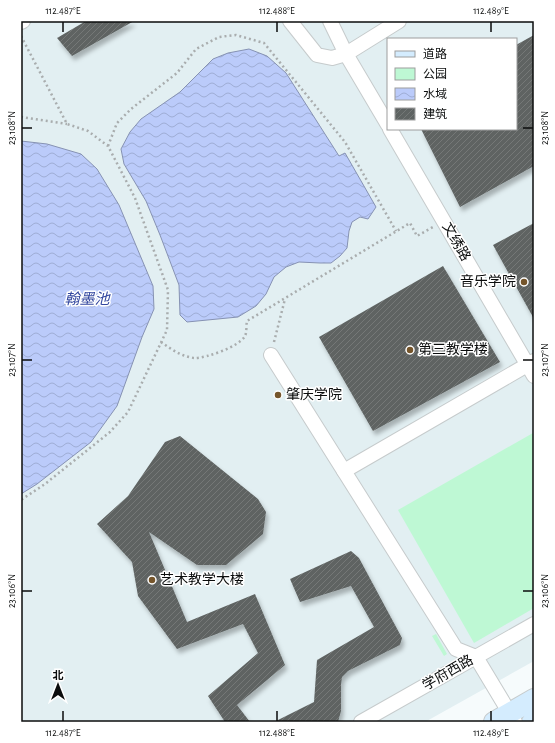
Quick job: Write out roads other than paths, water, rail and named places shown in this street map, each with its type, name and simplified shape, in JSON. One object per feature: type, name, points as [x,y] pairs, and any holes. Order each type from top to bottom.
[{"type":"street","points":[[290,21],[317,55],[332,58],[346,54],[399,21]]},
{"type":"street","points":[[330,21],[346,54],[387,123]]},
{"type":"street","name":"文绣路","points":[[391,130],[532,367]]},
{"type":"street","points":[[271,355],[456,649],[476,657],[506,719],[534,700]]},
{"type":"street","points":[[344,471],[532,367]]},
{"type":"street","name":"学府西路","points":[[361,722],[534,624]]},
{"type":"water","points":[[249,49],[267,56],[286,73],[339,156],[345,153],[376,207],[368,219],[360,217],[352,222],[349,231],[347,248],[331,263],[299,262],[286,267],[274,277],[266,294],[256,306],[238,317],[187,322],[180,315],[179,285],[160,235],[146,201],[124,164],[121,149],[130,132],[141,119],[180,92],[213,59],[228,53]]},
{"type":"water","name":"翰墨池","points":[[21,141],[47,144],[81,154],[97,169],[119,205],[153,286],[154,309],[142,337],[117,406],[91,442],[37,484],[21,494]]},
{"type":"place","name":"音乐学院","points":[[524,282]]},
{"type":"place","name":"第三教学楼","points":[[410,350]]},
{"type":"place","name":"肇庆学院","points":[[278,395]]},
{"type":"place","name":"艺术教学大楼","points":[[152,580]]}]
